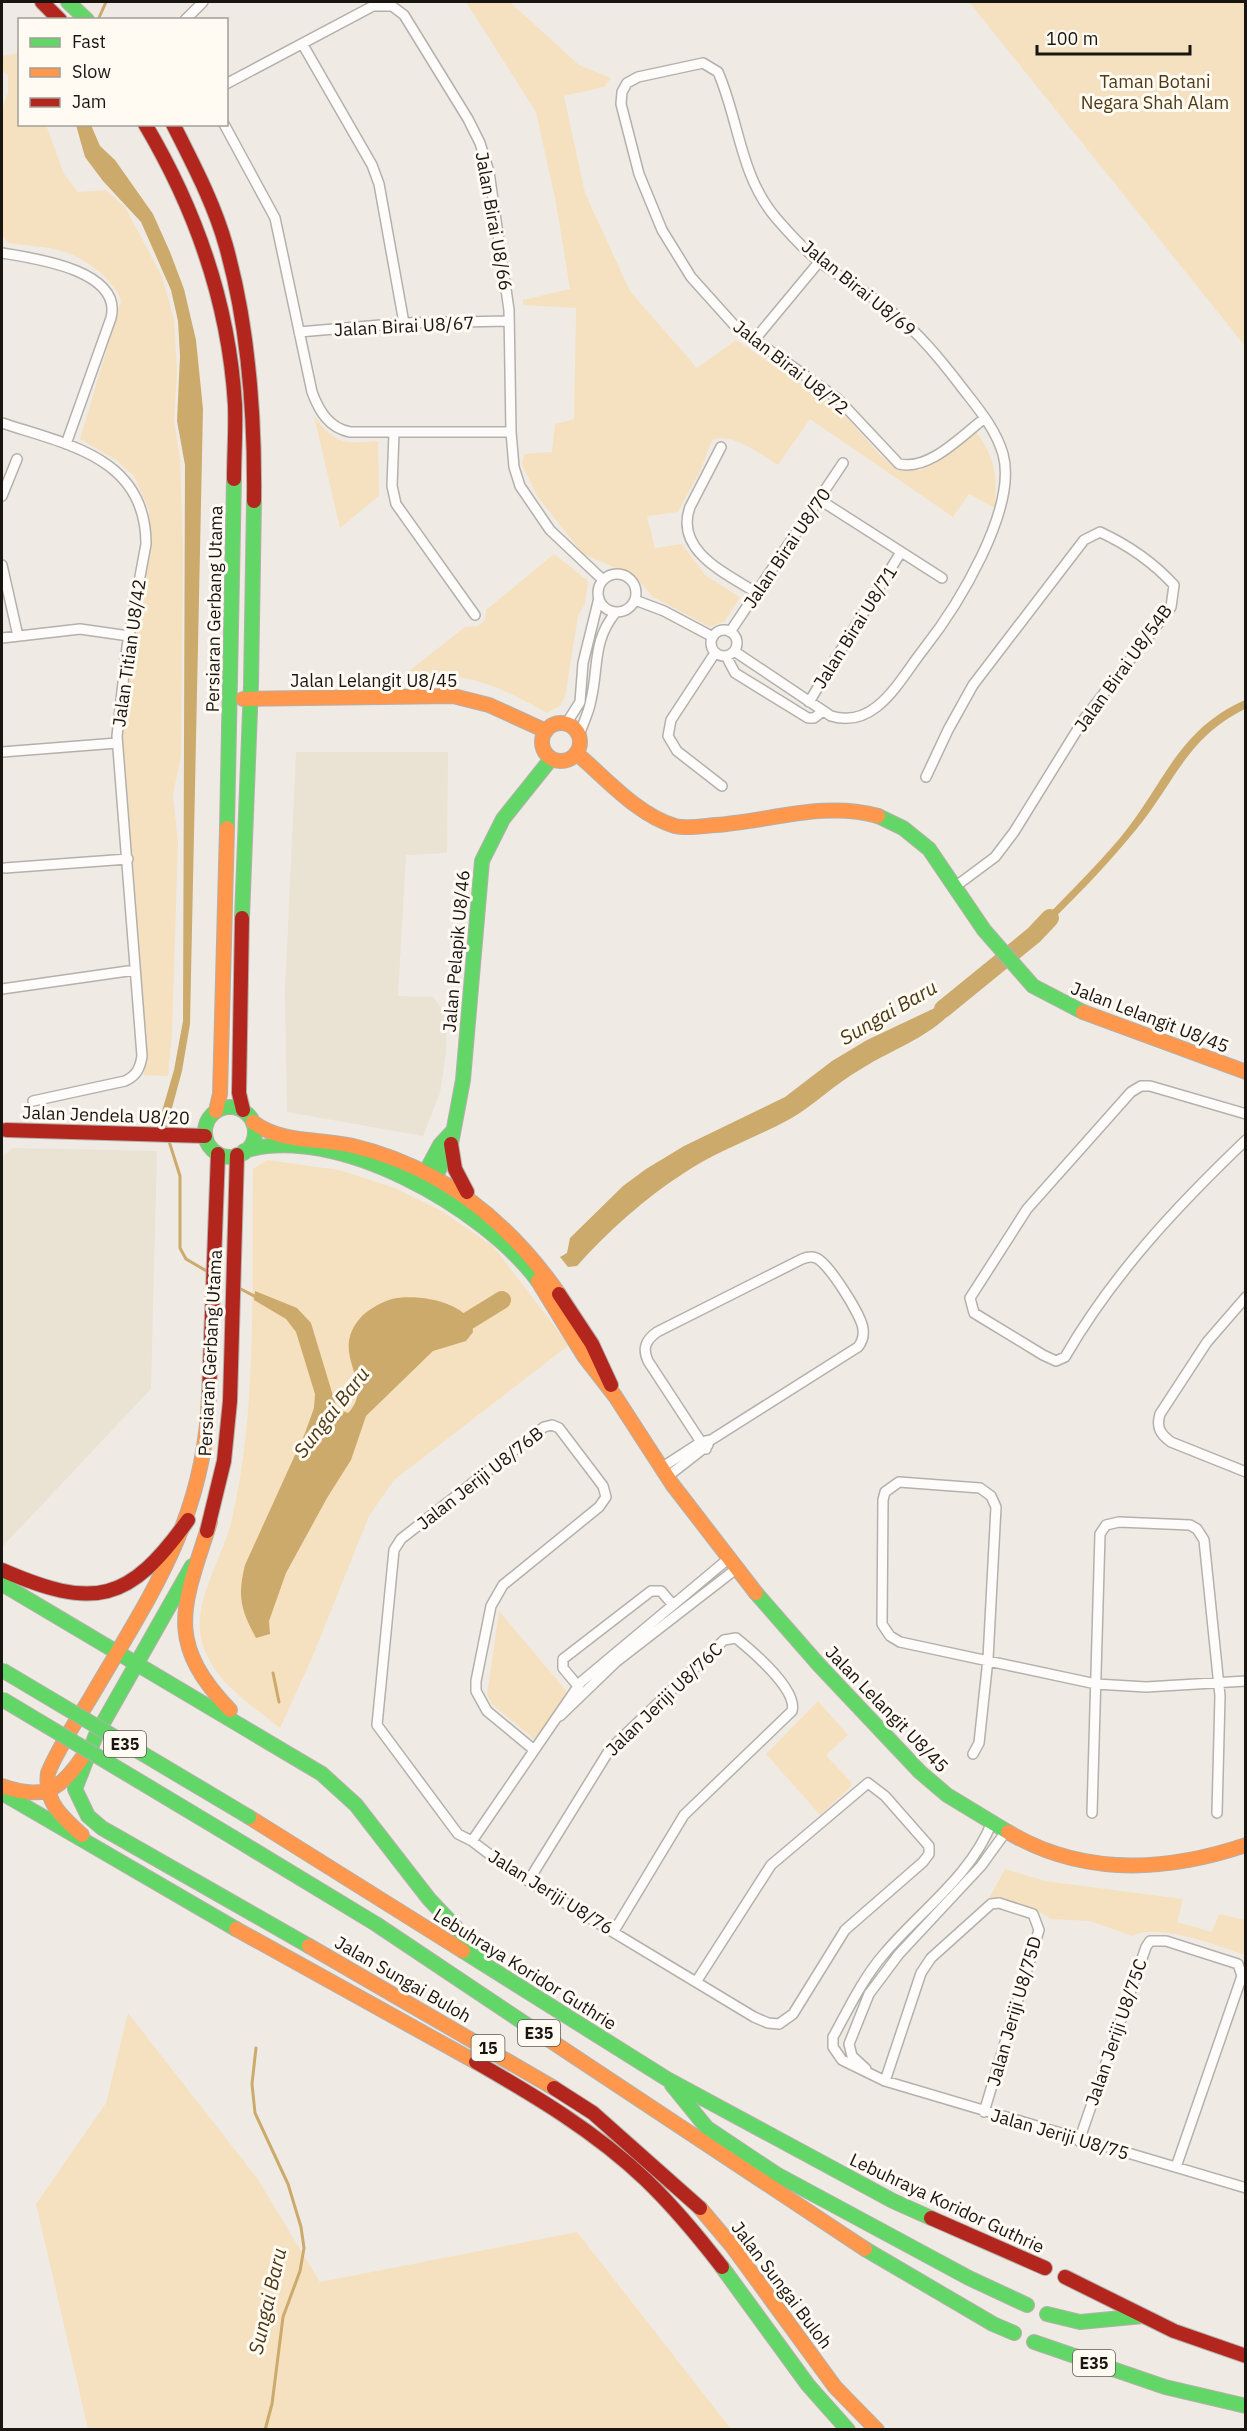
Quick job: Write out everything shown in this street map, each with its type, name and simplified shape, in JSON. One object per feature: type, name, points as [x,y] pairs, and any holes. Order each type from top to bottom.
[{"type":"main road","points":[[42,2],[58,18]]},
{"type":"main road","points":[[68,2],[85,17]]},
{"type":"main road","name":"Persiaran Gerbang Utama","points":[[146,126],[168,163],[200,235],[219,299],[232,368],[235,417],[231,699],[220,1094],[216,1111]]},
{"type":"main road","name":"Persiaran Gerbang Utama","points":[[174,126],[192,159],[219,222],[240,291],[250,357],[255,417],[252,699],[244,868],[238,1093],[243,1110]]},
{"type":"main road","name":"Jalan Lelangit U8/45","points":[[231,699],[410,695],[471,698],[546,730]]},
{"type":"main road","points":[[555,724],[566,724],[579,735],[580,745],[576,753],[567,760],[551,759],[542,746],[546,730],[555,724]]},
{"type":"main road","name":"Jalan Lelangit U8/45","points":[[576,753],[658,818],[678,826],[724,826],[833,808],[853,808],[879,815],[918,838],[956,886],[984,930],[1033,986],[1092,1017],[1180,1051],[1245,1072]]},
{"type":"main road","name":"Jalan Pelapik U8/46","points":[[431,1175],[448,1139],[468,1038],[482,861],[493,833],[503,817],[551,759]]},
{"type":"main road","points":[[229,1107],[243,1110],[253,1122],[253,1138],[241,1153],[218,1154],[212,1149],[205,1136],[207,1122],[216,1111],[229,1107]]},
{"type":"main road","name":"Jalan Lelangit U8/45","points":[[253,1122],[265,1132],[334,1142],[401,1161],[470,1197],[509,1239],[603,1363],[614,1393],[664,1473],[732,1564],[828,1675],[933,1784],[959,1804],[1034,1846],[1059,1855],[1124,1865],[1188,1863],[1245,1845]]},
{"type":"main road","name":"Jalan Jendela U8/20","points":[[3,1128],[148,1136],[205,1136]]},
{"type":"main road","points":[[401,1161],[421,1156],[448,1139],[459,1179],[470,1197]]},
{"type":"main road","name":"Jalan Lelangit U8/45","points":[[241,1153],[269,1145],[330,1152],[364,1162],[407,1180],[441,1198],[509,1239]]},
{"type":"main road","name":"Persiaran Gerbang Utama","points":[[218,1154],[207,1441],[199,1485],[188,1520],[170,1562],[51,1764],[46,1780],[48,1791],[67,1780],[96,1735],[188,1574],[210,1522],[219,1486],[227,1431],[233,1267],[241,1153]]},
{"type":"main road","points":[[407,1180],[431,1175],[441,1198]]},
{"type":"main road","points":[[2,1570],[33,1584],[76,1596],[111,1593],[144,1573],[160,1558],[188,1520]]},
{"type":"main road","points":[[210,1522],[185,1612],[186,1647],[191,1663],[200,1678],[254,1732]]},
{"type":"main road","points":[[2,1584],[117,1650],[322,1774],[356,1804],[429,1899],[498,1972]]},
{"type":"main road","name":"Lebuhraya Koridor Guthrie","points":[[2,1670],[249,1817],[498,1972],[561,2015],[667,2079],[893,2201],[1045,2268]]},
{"type":"main road","name":"E35","points":[[2,1699],[376,1924],[841,2235],[993,2324],[1014,2333]]},
{"type":"main road","name":"Jalan Sungai Buloh","points":[[96,1735],[75,1789],[88,1816],[102,1828],[526,2070],[593,2113],[699,2207],[732,2246],[835,2387],[877,2430]]},
{"type":"main road","points":[[2,1786],[30,1794],[48,1791],[50,1801],[60,1816],[117,1863]]},
{"type":"main road","points":[[2,1794],[117,1863]]},
{"type":"main road","name":"Jalan Sungai Buloh","points":[[117,1863],[515,2083],[583,2127],[627,2163],[688,2227],[729,2275],[810,2388],[848,2430]]},
{"type":"main road","points":[[667,2079],[707,2128],[776,2174],[969,2277],[1027,2305]]},
{"type":"main road","points":[[1065,2277],[1174,2331],[1245,2356]]},
{"type":"main road","points":[[1047,2314],[1080,2322],[1143,2316]]},
{"type":"main road","name":"E35","points":[[1034,2342],[1153,2385],[1203,2399],[1245,2406]]},
{"type":"street","points":[[187,18],[203,2]]},
{"type":"street","name":"Jalan Birai U8/66","points":[[228,83],[378,4],[392,6],[404,15],[480,143],[489,172],[509,321],[511,432],[514,467],[520,486],[550,530],[603,580]]},
{"type":"street","points":[[303,45],[379,184],[404,323]]},
{"type":"street","name":"Jalan Birai U8/69","points":[[669,70],[703,63],[718,72],[742,154],[764,201],[776,218],[819,262],[873,297],[908,325],[941,360],[985,418],[1002,453],[1006,489],[993,532],[962,590],[931,640],[878,707],[866,714],[842,718],[823,711],[730,654]]},
{"type":"street","name":"Jalan Birai U8/72","points":[[669,70],[633,80],[622,92],[621,104],[639,174],[662,230],[691,277],[735,326],[838,399],[898,464],[910,465],[927,461],[985,418]]},
{"type":"street","points":[[225,126],[275,218],[312,392],[319,409],[331,423],[350,432],[511,432]]},
{"type":"street","points":[[2,253],[37,259],[78,272],[98,284],[112,304],[111,318],[66,444]]},
{"type":"street","points":[[756,339],[819,262]]},
{"type":"street","name":"Jalan Birai U8/67","points":[[299,332],[404,323],[509,321]]},
{"type":"street","name":"Jalan Titian U8/42","points":[[2,423],[66,444],[122,476],[144,510],[146,544],[117,719],[142,1056],[138,1072],[131,1078],[33,1101]]},
{"type":"street","points":[[393,433],[392,486],[396,504],[476,615]]},
{"type":"street","points":[[721,447],[690,507],[687,516],[687,530],[700,552],[712,566],[757,593]]},
{"type":"street","points":[[2,496],[17,459]]},
{"type":"street","name":"Jalan Birai U8/70","points":[[730,632],[843,463]]},
{"type":"street","name":"Jalan Birai U8/71","points":[[820,500],[942,578]]},
{"type":"street","name":"Jalan Birai U8/54B","points":[[926,777],[948,730],[974,685],[1084,540],[1100,532],[1123,543],[1161,570],[1174,585],[1171,607],[1084,719],[1014,832],[995,857],[956,886]]},
{"type":"street","name":"Jalan Birai U8/71","points":[[809,702],[902,552]]},
{"type":"street","points":[[2,565],[18,636]]},
{"type":"street","points":[[566,724],[580,702],[584,663],[599,598],[598,588],[603,580],[613,574],[629,577],[636,588],[635,600],[626,610],[616,612],[607,609],[599,598]]},
{"type":"street","points":[[635,600],[664,611],[713,637]]},
{"type":"street","points":[[579,735],[591,702],[603,627],[616,612]]},
{"type":"street","points":[[2,638],[88,629],[129,636]]},
{"type":"street","points":[[720,631],[730,632],[737,642],[730,654],[715,653],[710,643],[713,637],[720,631]]},
{"type":"street","points":[[715,653],[671,720],[668,736],[678,751],[722,786]]},
{"type":"street","name":"Jalan Birai U8/69","points":[[730,654],[735,673],[808,718],[814,718],[823,711]]},
{"type":"street","points":[[2,752],[117,743]]},
{"type":"street","points":[[5,868],[128,859]]},
{"type":"street","points":[[2,989],[135,970]]},
{"type":"street","points":[[1245,1114],[1157,1088],[1141,1086],[1121,1102],[1027,1209],[970,1298],[970,1304],[977,1317],[1043,1355],[1056,1360],[1065,1357],[1120,1272],[1203,1181],[1245,1140]]},
{"type":"street","points":[[664,1473],[706,1444],[844,1358],[861,1343],[864,1329],[860,1319],[832,1274],[819,1259],[811,1256],[802,1259],[657,1332],[648,1340],[644,1351],[648,1361],[706,1444]]},
{"type":"street","points":[[1245,1297],[1207,1342],[1160,1414],[1158,1425],[1162,1434],[1171,1442],[1245,1472]]},
{"type":"street","name":"Jalan Jeriji U8/76B","points":[[472,1840],[458,1834],[450,1826],[377,1725],[394,1550],[398,1542],[410,1532],[544,1428],[552,1425],[559,1428],[603,1486],[606,1497],[599,1507],[499,1589],[488,1617],[476,1681],[478,1697],[487,1711],[533,1749]]},
{"type":"street","points":[[973,1754],[979,1743],[988,1659],[996,1512],[993,1500],[980,1488],[896,1483],[885,1492],[883,1500],[884,1628],[893,1639],[900,1642],[988,1659],[1096,1684],[1146,1687],[1245,1681]]},
{"type":"street","points":[[1092,1813],[1100,1534],[1106,1525],[1119,1522],[1186,1524],[1200,1533],[1204,1544],[1220,1681],[1217,1812]]},
{"type":"street","name":"Jalan Jeriji U8/76","points":[[696,1982],[771,1865],[868,1783],[882,1792],[927,1843],[929,1854],[923,1862],[845,1930],[793,2014],[783,2022],[774,2024],[761,2021],[696,1982],[529,1880],[472,1840],[578,1686],[673,1605],[732,1564]]},
{"type":"street","name":"Jalan Jeriji U8/76","points":[[556,1719],[572,1707],[616,1662],[732,1564]]},
{"type":"street","points":[[578,1686],[562,1668],[564,1659],[651,1591],[660,1591],[673,1605]]},
{"type":"street","name":"Jalan Jeriji U8/76C","points":[[529,1880],[610,1749],[724,1640],[736,1638],[786,1687],[794,1700],[792,1711],[684,1815],[614,1931]]},
{"type":"street","name":"Jalan Jeriji U8/75","points":[[992,1822],[987,1836],[967,1864],[882,1957],[833,2037],[834,2047],[842,2060],[885,2081],[1079,2141],[1245,2188]]},
{"type":"street","name":"Jalan Jeriji U8/75","points":[[874,2077],[852,2056],[849,2044],[869,1994],[899,1954],[981,1866],[1007,1830]]},
{"type":"street","name":"Jalan Jeriji U8/75D","points":[[885,2081],[921,1973],[931,1958],[991,1904],[1014,1907],[1033,1914],[1039,1930],[984,2112]]},
{"type":"street","name":"Jalan Jeriji U8/75C","points":[[1079,2141],[1146,1947],[1150,1941],[1166,1941],[1238,1964],[1242,1976],[1176,2167]]},
{"type":"shaded area","points":[[296,752],[448,752],[447,853],[406,855],[398,996],[433,997],[447,1016],[446,1052],[440,1093],[423,1136],[287,1112],[285,991]]},
{"type":"shaded area","points":[[13,1148],[157,1151],[151,1389],[2,1547],[2,1183],[3,1156]]},
{"type":"green space","points":[[466,2],[510,2],[579,65],[611,78],[604,87],[564,96],[585,193],[630,291],[697,368],[736,340],[840,410],[879,454],[898,470],[921,470],[976,431],[988,450],[994,468],[995,508],[969,494],[953,517],[810,419],[778,465],[738,442],[720,438],[712,440],[701,469],[678,512],[647,516],[655,548],[682,544],[706,576],[740,597],[725,621],[710,627],[653,597],[635,576],[583,554],[537,496],[522,464],[524,454],[552,452],[555,424],[574,419],[576,308],[523,305],[523,300],[570,289],[556,203],[536,112]]},
{"type":"green space","name":"Taman Botani Negara Shah Alam","points":[[969,2],[1245,2],[1245,346]]},
{"type":"green space","points":[[18,53],[18,126],[46,126],[64,174],[78,192],[106,190],[125,207],[162,277],[174,319],[177,371],[174,421],[180,459],[183,549],[181,756],[173,795],[178,842],[172,1033],[168,1076],[144,1075],[134,877],[122,733],[124,700],[150,545],[149,510],[134,476],[116,460],[80,439],[121,301],[113,285],[99,271],[82,260],[58,250],[8,243],[2,234],[2,109],[8,93],[8,75],[2,70],[2,56]]},
{"type":"green space","points":[[314,416],[328,433],[342,440],[349,442],[378,441],[379,496],[340,528]]},
{"type":"green space","points":[[554,554],[588,581],[585,604],[578,616],[565,697],[560,706],[547,713],[495,687],[479,682],[446,675],[405,674],[465,627],[478,626],[485,620],[486,610]]},
{"type":"green space","points":[[267,1160],[339,1170],[395,1188],[440,1210],[493,1246],[569,1345],[394,1480],[369,1516],[312,1658],[280,1728],[225,1682],[209,1659],[203,1646],[200,1630],[200,1614],[204,1598],[228,1534],[240,1476],[246,1433],[252,1345],[253,1169]]},
{"type":"green space","points":[[499,1611],[569,1694],[534,1739],[493,1705],[487,1695]]},
{"type":"green space","points":[[818,1701],[848,1735],[826,1755],[851,1782],[851,1787],[820,1815],[766,1754]]},
{"type":"green space","points":[[1005,1869],[1045,1881],[1183,1899],[1177,1922],[1212,1932],[1219,1914],[1245,1920],[1245,1955],[1172,1933],[1143,1932],[1132,1936],[1090,1921],[1051,1919],[1031,1907],[989,1898]]},
{"type":"green space","points":[[128,2013],[257,2178],[320,2282],[577,2232],[731,2429],[88,2429],[36,2204],[106,2103]]},
{"type":"water","points":[[76,126],[91,126],[100,146],[115,160],[153,214],[184,289],[196,340],[203,409],[190,1024],[182,1071],[169,1119],[160,1118],[174,1070],[183,1021],[185,465],[177,421],[180,356],[178,321],[171,290],[141,222],[103,181],[85,157]]},
{"type":"water","points":[[1245,700],[1245,709],[1226,720],[1196,746],[1127,841],[1035,937],[1031,932],[1120,838],[1187,743],[1222,712]]},
{"type":"water","points":[[960,992],[965,997],[953,1011],[917,1039],[852,1075],[790,1119],[697,1165],[655,1193],[627,1216],[577,1266],[568,1267],[560,1257],[567,1253],[570,1238],[623,1186],[646,1169],[684,1146],[785,1097],[832,1061],[867,1040],[939,1006]]},
{"type":"water","points":[[255,1291],[297,1308],[311,1323],[337,1409],[348,1413],[356,1401],[358,1390],[349,1355],[349,1342],[353,1329],[363,1315],[373,1308],[388,1300],[402,1297],[441,1302],[463,1313],[470,1321],[473,1332],[466,1341],[433,1351],[366,1416],[351,1460],[327,1498],[286,1573],[269,1621],[270,1634],[256,1638],[242,1603],[241,1586],[245,1565],[305,1433],[314,1408],[315,1394],[296,1332],[286,1319],[254,1300]]},
{"type":"waterway","points":[[99,18],[106,2]]},
{"type":"waterway","name":"Sungai Baru","points":[[943,1009],[1034,935],[1050,918]]},
{"type":"waterway","points":[[165,1117],[167,1132]]},
{"type":"waterway","points":[[168,1138],[180,1176],[180,1248],[186,1259],[210,1273]]},
{"type":"waterway","points":[[237,1287],[258,1298]]},
{"type":"waterway","name":"Sungai Baru","points":[[450,1332],[502,1300]]},
{"type":"waterway","name":"Sungai Baru","points":[[273,1673],[279,1702]]},
{"type":"waterway","name":"Sungai Baru","points":[[256,2048],[252,2084],[255,2113],[288,2184],[301,2227],[304,2248],[300,2271],[283,2317],[272,2404],[265,2430]]},
{"type":"traffic: fast","points":[[68,2],[85,18]]},
{"type":"traffic: fast","points":[[227,828],[234,479]]},
{"type":"traffic: fast","points":[[242,918],[251,685],[254,501]]},
{"type":"traffic: fast","points":[[428,1178],[436,1176],[451,1144],[463,1080],[482,861],[503,819],[551,759]]},
{"type":"traffic: fast","points":[[878,816],[903,828],[929,849],[984,930],[1033,986],[1083,1012]]},
{"type":"traffic: fast","points":[[230,1107],[239,1109],[250,1118],[255,1132],[253,1141],[244,1152],[230,1157],[221,1155],[210,1146],[205,1132],[207,1123],[216,1112],[230,1107]]},
{"type":"traffic: fast","points":[[429,1177],[426,1171],[440,1145],[452,1132]]},
{"type":"traffic: fast","points":[[244,1151],[281,1145],[321,1149],[363,1160],[405,1178],[446,1201],[482,1226],[514,1254],[538,1281]]},
{"type":"traffic: fast","points":[[95,1737],[192,1566]]},
{"type":"traffic: fast","points":[[2,1584],[322,1774],[356,1805],[429,1899],[481,1954]]},
{"type":"traffic: fast","points":[[756,1593],[819,1665],[920,1772],[947,1795],[1008,1832]]},
{"type":"traffic: fast","points":[[2,1670],[249,1817]]},
{"type":"traffic: fast","points":[[2,1699],[234,1838]]},
{"type":"traffic: fast","points":[[96,1735],[75,1789],[88,1816],[102,1828],[309,1946]]},
{"type":"traffic: fast","points":[[2,1793],[236,1929]]},
{"type":"traffic: fast","points":[[234,1838],[376,1924],[533,2029]]},
{"type":"traffic: fast","points":[[463,1951],[667,2079],[893,2201],[931,2218]]},
{"type":"traffic: fast","points":[[672,2085],[707,2128],[776,2174],[969,2278],[1027,2305]]},
{"type":"traffic: fast","points":[[865,2249],[993,2324],[1014,2333]]},
{"type":"traffic: fast","points":[[722,2267],[808,2385],[848,2430]]},
{"type":"traffic: fast","points":[[1047,2314],[1080,2322],[1143,2316]]},
{"type":"traffic: fast","points":[[1034,2342],[1165,2387],[1246,2406]]},
{"type":"traffic: slow","points":[[243,699],[453,696],[489,705],[546,731]]},
{"type":"traffic: slow","points":[[561,723],[574,729],[580,742],[574,755],[561,761],[548,755],[542,742],[548,729],[561,723]]},
{"type":"traffic: slow","points":[[576,753],[635,804],[661,821],[675,826],[736,823],[818,811],[858,812],[878,816]]},
{"type":"traffic: slow","points":[[216,1111],[220,1094],[227,828]]},
{"type":"traffic: slow","points":[[1083,1012],[1246,1072]]},
{"type":"traffic: slow","points":[[253,1122],[276,1134],[353,1146],[385,1155],[443,1183],[470,1200],[518,1243],[559,1294]]},
{"type":"traffic: slow","points":[[538,1281],[584,1356],[615,1396],[672,1484],[756,1593]]},
{"type":"traffic: slow","points":[[82,1835],[61,1815],[52,1801],[47,1783],[48,1773],[62,1744],[154,1589],[171,1554],[186,1518],[197,1480],[205,1439],[209,1395]]},
{"type":"traffic: slow","points":[[210,1522],[187,1600],[185,1621],[187,1642],[195,1663],[209,1685],[230,1710]]},
{"type":"traffic: slow","points":[[2,1786],[28,1792],[48,1790],[65,1779],[82,1758]]},
{"type":"traffic: slow","points":[[249,1817],[463,1951]]},
{"type":"traffic: slow","points":[[1008,1832],[1036,1846],[1065,1856],[1095,1863],[1125,1865],[1185,1861],[1246,1845]]},
{"type":"traffic: slow","points":[[236,1929],[476,2062]]},
{"type":"traffic: slow","points":[[309,1946],[554,2088]]},
{"type":"traffic: slow","points":[[533,2029],[865,2249]]},
{"type":"traffic: slow","points":[[700,2208],[732,2246],[835,2387],[877,2430]]},
{"type":"traffic: jam","points":[[42,2],[58,18]]},
{"type":"traffic: jam","points":[[146,126],[180,190],[194,224],[207,259],[226,331],[235,405],[234,479]]},
{"type":"traffic: jam","points":[[174,126],[215,214],[234,277],[245,340],[252,404],[254,501]]},
{"type":"traffic: jam","points":[[242,918],[239,1093],[243,1110]]},
{"type":"traffic: jam","points":[[6,1130],[205,1136]]},
{"type":"traffic: jam","points":[[451,1144],[455,1169],[467,1192]]},
{"type":"traffic: jam","points":[[209,1395],[218,1154]]},
{"type":"traffic: jam","points":[[207,1531],[224,1461],[230,1401],[237,1155]]},
{"type":"traffic: jam","points":[[559,1294],[592,1344],[611,1385]]},
{"type":"traffic: jam","points":[[2,1570],[62,1591],[86,1594],[107,1591],[127,1583],[147,1568],[167,1548],[188,1520]]},
{"type":"traffic: jam","points":[[476,2062],[564,2116],[607,2146],[646,2180],[676,2211],[722,2267]]},
{"type":"traffic: jam","points":[[554,2088],[593,2113],[700,2208]]},
{"type":"traffic: jam","points":[[931,2218],[1045,2268]]},
{"type":"traffic: jam","points":[[1065,2277],[1174,2331],[1246,2356]]}]
